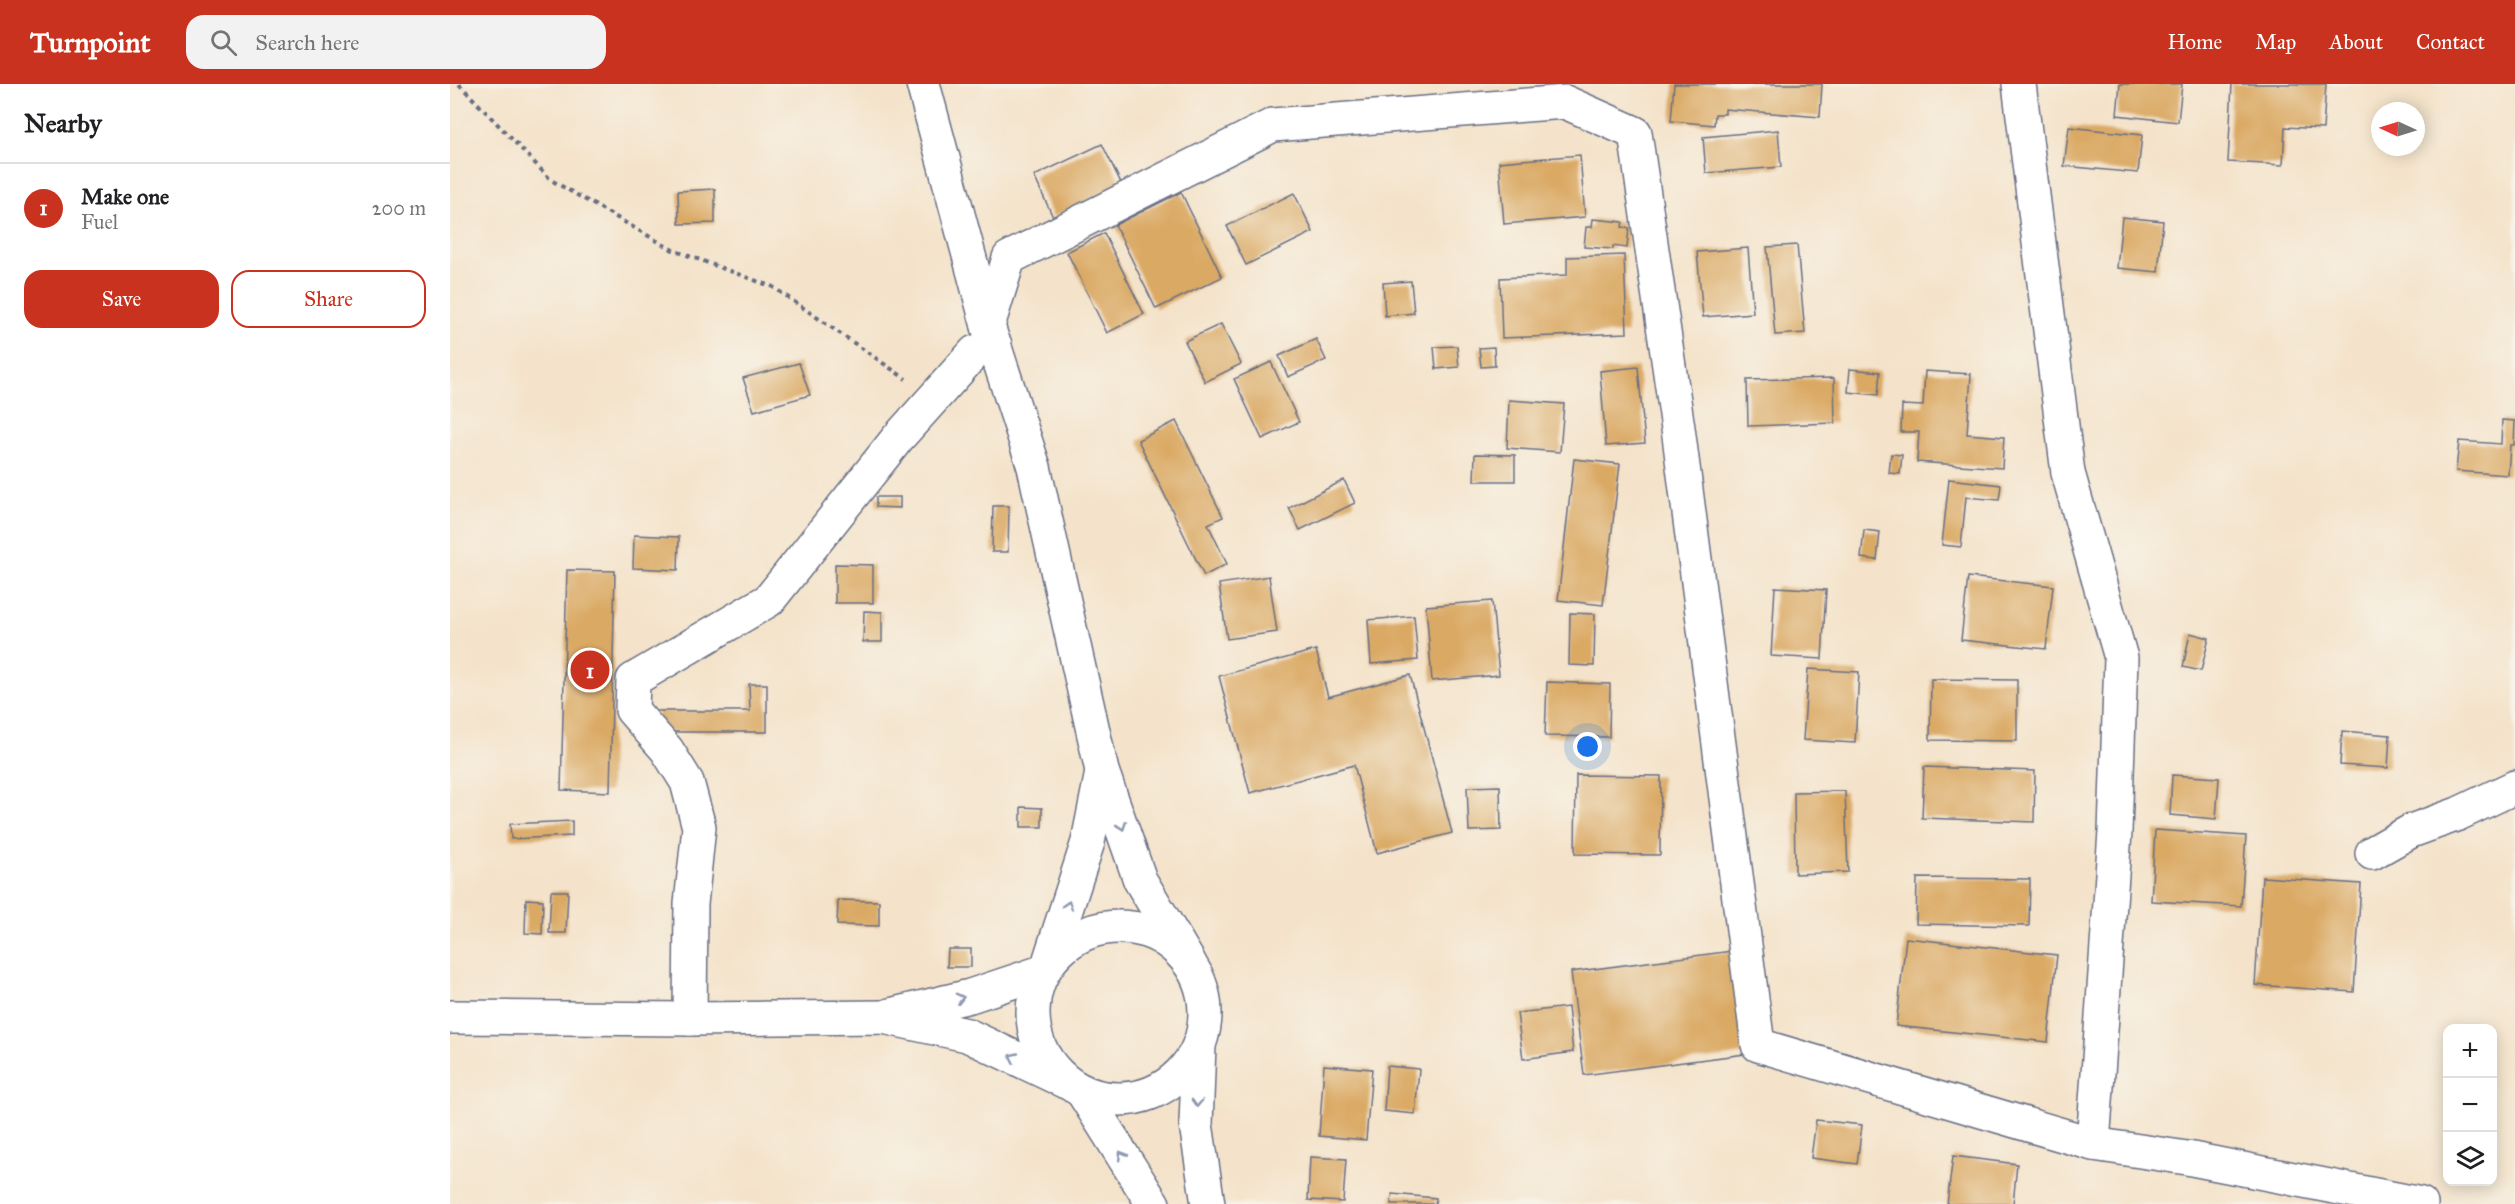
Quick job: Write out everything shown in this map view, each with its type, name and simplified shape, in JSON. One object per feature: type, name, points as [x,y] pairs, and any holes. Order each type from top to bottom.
[{"type":"street","points":[[450,1017],[690,1019],[883,1017],[967,1035],[1101,1098],[1121,1100],[1150,1093],[1176,1078],[1199,1045],[1204,1028],[1205,1010],[1198,977],[1140,880],[1102,771],[1034,467],[992,336],[922,84]]},
{"type":"street","points":[[2019,84],[2068,473],[2121,658],[2115,832],[2093,1144]]},
{"type":"street","points":[[690,1019],[691,904],[699,827],[687,782],[667,750],[632,710],[633,680],[769,600],[897,439],[992,336],[1009,258],[1273,125],[1565,102],[1635,133],[1679,440],[1758,1045],[2093,1144],[2187,1158],[2421,1204]]},
{"type":"street","points":[[1102,771],[1088,842],[1034,995],[1033,1019],[1042,1050],[1049,1064],[1074,1086],[1153,1204]]},
{"type":"street","points":[[2372,853],[2411,831],[2458,814],[2515,787]]},
{"type":"street","points":[[883,1017],[970,996],[1046,966],[1076,937],[1111,926],[1128,926],[1146,930],[1162,938],[1189,962]]},
{"type":"street","points":[[1199,1045],[1196,1124],[1208,1204]]},
{"type":"path","points":[[459,84],[551,180],[674,250],[773,287],[934,398]]},
{"type":"building","points":[[1674,84],[1822,84],[1820,117],[1725,109],[1725,114],[1715,114],[1714,125],[1671,121]]},
{"type":"building","points":[[2120,84],[2182,84],[2178,122],[2117,115]]},
{"type":"building","points":[[2232,84],[2326,84],[2323,129],[2285,127],[2283,165],[2228,162]]},
{"type":"building","points":[[2069,127],[2142,135],[2138,173],[2064,166]]},
{"type":"building","points":[[1778,130],[1781,167],[1706,173],[1703,137]]},
{"type":"building","points":[[1102,144],[1122,185],[1053,217],[1034,176]]},
{"type":"building","points":[[1580,155],[1585,217],[1504,224],[1499,162]]},
{"type":"building","points":[[715,189],[715,223],[679,224],[678,191]]},
{"type":"building","points":[[1181,192],[1222,277],[1156,309],[1115,225]]},
{"type":"building","points":[[1294,193],[1313,232],[1246,265],[1227,226]]},
{"type":"building","points":[[2122,217],[2163,221],[2158,272],[2117,268]]},
{"type":"building","points":[[1593,219],[1623,222],[1622,227],[1629,228],[1627,248],[1584,247],[1586,227],[1592,227]]},
{"type":"building","points":[[1104,233],[1144,314],[1107,333],[1067,252]]},
{"type":"building","points":[[1797,245],[1805,333],[1775,335],[1767,247]]},
{"type":"building","points":[[1748,248],[1753,313],[1703,317],[1697,252]]},
{"type":"building","points":[[1624,255],[1627,333],[1502,338],[1500,278],[1567,275],[1567,257]]},
{"type":"building","points":[[1411,281],[1414,313],[1385,316],[1383,283]]},
{"type":"building","points":[[1221,324],[1241,364],[1205,382],[1185,341]]},
{"type":"building","points":[[1316,339],[1326,360],[1288,377],[1279,356]]},
{"type":"building","points":[[1457,346],[1459,367],[1436,369],[1434,347]]},
{"type":"building","points":[[1494,347],[1495,366],[1481,367],[1479,348]]},
{"type":"building","points":[[1271,362],[1299,422],[1262,439],[1234,379]]},
{"type":"building","points":[[799,363],[810,395],[754,411],[743,378]]},
{"type":"building","points":[[1638,367],[1645,443],[1606,446],[1600,371]]},
{"type":"building","points":[[1850,369],[1880,372],[1878,395],[1848,392]]},
{"type":"building","points":[[1925,371],[1971,374],[1967,434],[2004,437],[2002,468],[1917,462],[1919,432],[1901,432],[1902,405],[1923,406]]},
{"type":"building","points":[[1834,378],[1835,423],[1748,426],[1747,380]]},
{"type":"building","points":[[1509,400],[1564,404],[1560,452],[1507,448]]},
{"type":"building","points":[[2502,420],[2515,421],[2514,445],[2510,445],[2508,475],[2456,471],[2459,441],[2501,444]]},
{"type":"building","points":[[1176,421],[1223,517],[1208,524],[1227,564],[1204,576],[1138,440]]},
{"type":"building","points":[[1475,454],[1515,455],[1515,481],[1474,481]]},
{"type":"building","points":[[1891,454],[1902,455],[1900,474],[1889,473]]},
{"type":"building","points":[[1574,459],[1620,464],[1603,605],[1558,600]]},
{"type":"building","points":[[1949,479],[2001,485],[1999,500],[1966,497],[1961,547],[1942,545]]},
{"type":"building","points":[[1344,480],[1355,503],[1300,530],[1289,508]]},
{"type":"building","points":[[876,497],[900,497],[900,508],[876,507]]},
{"type":"building","points":[[993,506],[1009,506],[1008,552],[992,552]]},
{"type":"building","points":[[1864,530],[1880,532],[1877,560],[1861,558]]},
{"type":"building","points":[[634,535],[679,537],[678,570],[633,568]]},
{"type":"building","points":[[835,564],[873,565],[873,603],[835,603]]},
{"type":"building","points":[[567,570],[615,571],[610,792],[561,790]]},
{"type":"building","points":[[1269,576],[1277,632],[1227,639],[1219,584]]},
{"type":"building","points":[[1968,577],[2053,586],[2046,649],[1961,640]]},
{"type":"building","points":[[1775,587],[1826,590],[1822,659],[1771,656]]},
{"type":"building","points":[[1492,601],[1499,675],[1432,681],[1426,606]]},
{"type":"building","points":[[864,611],[882,612],[882,642],[863,642]]},
{"type":"building","points":[[1570,613],[1595,614],[1594,666],[1569,665]]},
{"type":"building","points":[[1414,616],[1418,660],[1371,664],[1368,620]]},
{"type":"building","points":[[2190,633],[2209,638],[2201,671],[2183,667]]},
{"type":"building","points":[[1316,650],[1328,697],[1410,675],[1452,833],[1377,853],[1354,765],[1250,793],[1219,676]]},
{"type":"building","points":[[1808,669],[1859,672],[1855,743],[1803,740]]},
{"type":"building","points":[[1931,679],[2017,680],[2017,741],[1930,740]]},
{"type":"building","points":[[1547,682],[1610,684],[1609,737],[1545,736]]},
{"type":"building","points":[[749,684],[767,684],[767,732],[657,732],[657,711],[750,711]]},
{"type":"building","points":[[2342,731],[2390,735],[2388,768],[2340,765]]},
{"type":"building","points":[[1924,767],[2035,771],[2034,822],[1922,818]]},
{"type":"building","points":[[1576,775],[1661,776],[1660,855],[1575,854]]},
{"type":"building","points":[[2172,775],[2219,778],[2216,819],[2170,815]]},
{"type":"building","points":[[1500,786],[1501,830],[1469,831],[1467,787]]},
{"type":"building","points":[[1845,791],[1848,872],[1795,874],[1794,792]]},
{"type":"building","points":[[1021,807],[1042,808],[1042,827],[1021,827]]},
{"type":"building","points":[[572,821],[572,836],[511,839],[510,824]]},
{"type":"building","points":[[2155,830],[2246,836],[2241,906],[2151,901]]},
{"type":"building","points":[[2262,877],[2361,884],[2354,992],[2255,985]]},
{"type":"building","points":[[1917,878],[2030,879],[2029,926],[1916,924]]},
{"type":"building","points":[[551,891],[568,891],[566,933],[549,933]]},
{"type":"building","points":[[526,899],[543,900],[542,934],[525,933]]},
{"type":"building","points":[[838,900],[879,901],[879,926],[837,925]]},
{"type":"building","points":[[1906,938],[2057,955],[2048,1042],[1896,1026]]},
{"type":"building","points":[[948,949],[971,949],[971,967],[947,967]]},
{"type":"building","points":[[1732,951],[1745,1054],[1584,1075],[1571,972]]},
{"type":"building","points":[[1568,1007],[1573,1052],[1523,1059],[1517,1013]]},
{"type":"building","points":[[1324,1065],[1372,1069],[1366,1140],[1319,1136]]},
{"type":"building","points":[[1387,1066],[1419,1069],[1415,1114],[1384,1111]]},
{"type":"building","points":[[1816,1120],[1862,1125],[1857,1164],[1811,1158]]},
{"type":"building","points":[[1953,1156],[2017,1164],[2013,1204],[1947,1204]]},
{"type":"building","points":[[1310,1157],[1346,1159],[1343,1202],[1308,1200]]},
{"type":"building","points":[[1392,1194],[1436,1198],[1435,1204],[1391,1204]]},
{"type":"place","name":"Make one","points":[[590,670]]}]
